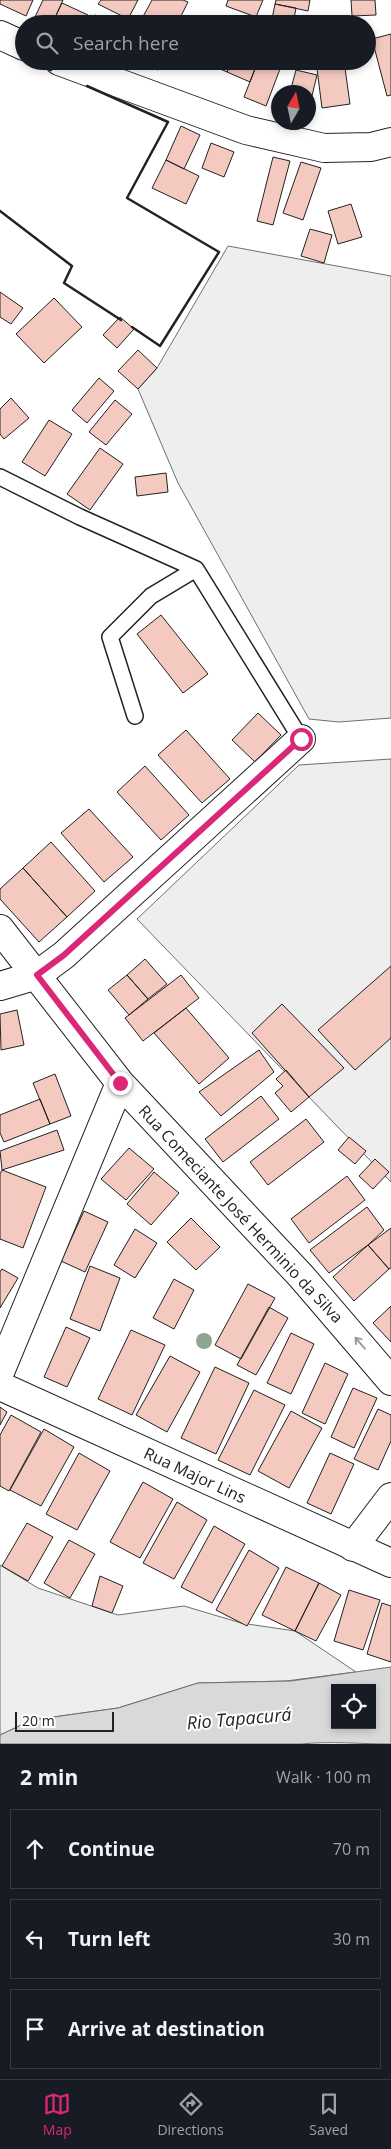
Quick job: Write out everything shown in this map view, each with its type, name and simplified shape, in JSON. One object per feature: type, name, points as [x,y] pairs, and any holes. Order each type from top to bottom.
[{"type":"street","points":[[0,36],[15,42]]},
{"type":"street","points":[[83,70],[246,130],[324,148],[371,147],[391,142]]},
{"type":"street","points":[[0,986],[37,975],[64,955],[301,739]]},
{"type":"street","name":"Rua Comeciante José Herminio da Silva","points":[[0,929],[120,1083],[301,1276],[391,1381]]},
{"type":"street","points":[[0,1372],[120,1083]]},
{"type":"street","name":"Rua Major Lins","points":[[0,1386],[391,1563]]},
{"type":"street","points":[[353,1547],[391,1497]]},
{"type":"lane","points":[[0,477],[80,517],[196,569],[301,739]]},
{"type":"lane","points":[[135,716],[110,637],[151,596],[196,569]]},
{"type":"shaded area","points":[[228,246],[391,276],[391,718],[339,722],[309,719],[178,483],[138,389],[157,368]]},
{"type":"shaded area","points":[[391,759],[391,1182],[137,919],[299,765]]},
{"type":"shaded area","points":[[0,1565],[38,1588],[118,1615],[184,1606],[241,1623],[295,1631],[356,1672],[286,1681],[198,1683],[118,1708],[32,1720],[0,1735]]},
{"type":"water","name":"Rio Tapacurá","points":[[391,1667],[391,1744],[0,1744],[0,1735],[32,1720],[118,1708],[198,1683],[291,1681]]},
{"type":"building","points":[[0,0],[33,0],[26,15],[0,4]]},
{"type":"building","points":[[43,0],[63,0],[56,15],[36,15]]},
{"type":"building","points":[[101,0],[138,0],[130,15],[120,15],[98,4]]},
{"type":"building","points":[[152,0],[183,0],[188,2],[182,15],[144,15]]},
{"type":"building","points":[[228,0],[263,0],[257,15],[251,15],[226,6]]},
{"type":"building","points":[[276,0],[310,0],[308,11],[275,4]]},
{"type":"building","points":[[351,0],[375,0],[376,15],[352,15]]},
{"type":"building","points":[[62,3],[88,15],[56,15]]},
{"type":"building","points":[[275,4],[296,8],[295,15],[273,15]]},
{"type":"building","points":[[391,34],[391,95],[387,96],[376,54],[376,38]]},
{"type":"building","points":[[228,70],[255,70],[250,82],[227,72]]},
{"type":"building","points":[[254,70],[280,70],[274,85],[271,85],[271,93],[266,106],[244,97]]},
{"type":"building","points":[[296,70],[317,75],[315,85],[292,85]]},
{"type":"building","points":[[317,70],[345,70],[350,104],[322,108]]},
{"type":"building","points":[[181,126],[200,135],[184,169],[166,160]]},
{"type":"building","points":[[211,143],[234,152],[224,177],[202,168]]},
{"type":"building","points":[[273,157],[290,161],[273,225],[257,221]]},
{"type":"building","points":[[166,160],[199,176],[186,204],[152,188]]},
{"type":"building","points":[[301,162],[321,168],[303,220],[283,213]]},
{"type":"building","points":[[351,204],[362,237],[338,244],[328,211]]},
{"type":"building","points":[[310,229],[332,235],[324,263],[301,256]]},
{"type":"building","points":[[0,292],[23,308],[11,324],[0,317]]},
{"type":"building","points":[[54,298],[82,327],[44,363],[16,334]]},
{"type":"building","points":[[120,317],[134,329],[117,348],[103,335]]},
{"type":"building","points":[[138,350],[157,368],[138,389],[118,371]]},
{"type":"building","points":[[99,378],[114,391],[87,423],[72,410]]},
{"type":"building","points":[[11,398],[29,418],[4,439],[0,434],[0,409]]},
{"type":"building","points":[[115,400],[132,414],[106,445],[89,432]]},
{"type":"building","points":[[49,420],[72,434],[45,476],[22,462]]},
{"type":"building","points":[[100,448],[123,464],[90,510],[67,494]]},
{"type":"building","points":[[166,473],[168,492],[137,496],[135,477]]},
{"type":"building","points":[[161,615],[208,674],[183,693],[137,634]]},
{"type":"building","points":[[258,713],[281,735],[255,762],[232,740]]},
{"type":"building","points":[[186,730],[230,779],[202,803],[158,755]]},
{"type":"building","points":[[145,766],[189,815],[161,840],[117,792]]},
{"type":"building","points":[[89,809],[133,857],[104,882],[61,833]]},
{"type":"building","points":[[51,842],[95,891],[67,917],[23,868]]},
{"type":"building","points":[[23,868],[67,917],[39,942],[0,899],[0,889]]},
{"type":"building","points":[[145,959],[167,984],[148,999],[127,975]]},
{"type":"building","points":[[391,966],[391,1038],[355,1070],[318,1030]]},
{"type":"building","points":[[127,975],[148,999],[129,1015],[108,990]]},
{"type":"building","points":[[181,975],[199,998],[143,1041],[125,1018]]},
{"type":"building","points":[[282,1004],[344,1068],[309,1097],[252,1033]]},
{"type":"building","points":[[186,1008],[229,1058],[199,1084],[154,1033]]},
{"type":"building","points":[[17,1010],[24,1045],[1,1050],[0,1014]]},
{"type":"building","points":[[259,1050],[274,1072],[221,1116],[199,1092]]},
{"type":"building","points":[[286,1070],[309,1097],[291,1112],[275,1093],[283,1086],[276,1079]]},
{"type":"building","points":[[55,1074],[71,1116],[50,1124],[33,1083]]},
{"type":"building","points":[[261,1096],[279,1119],[223,1162],[205,1139]]},
{"type":"building","points":[[40,1099],[50,1124],[4,1142],[0,1133],[0,1115]]},
{"type":"building","points":[[306,1119],[324,1142],[268,1185],[250,1162]]},
{"type":"building","points":[[57,1130],[64,1150],[2,1170],[0,1151]]},
{"type":"building","points":[[349,1137],[366,1151],[355,1164],[338,1150]]},
{"type":"building","points":[[129,1148],[154,1169],[126,1200],[101,1179]]},
{"type":"building","points":[[375,1159],[389,1172],[373,1189],[359,1176]]},
{"type":"building","points":[[2,1170],[46,1187],[23,1248],[0,1239],[0,1174]]},
{"type":"building","points":[[154,1172],[179,1193],[151,1225],[127,1204]]},
{"type":"building","points":[[347,1176],[365,1200],[309,1243],[291,1219]]},
{"type":"building","points":[[367,1207],[384,1230],[368,1245],[329,1273],[310,1250]]},
{"type":"building","points":[[84,1211],[108,1222],[85,1272],[61,1261]]},
{"type":"building","points":[[191,1218],[220,1247],[196,1270],[167,1242]]},
{"type":"building","points":[[391,1228],[391,1268],[389,1269],[368,1245]]},
{"type":"building","points":[[135,1229],[157,1243],[135,1278],[114,1265]]},
{"type":"building","points":[[368,1245],[389,1269],[354,1301],[333,1277]]},
{"type":"building","points":[[90,1266],[120,1278],[100,1331],[70,1319]]},
{"type":"building","points":[[2,1269],[18,1278],[0,1308],[0,1272]]},
{"type":"building","points":[[174,1279],[194,1290],[174,1329],[153,1318]]},
{"type":"building","points":[[248,1284],[275,1298],[241,1359],[215,1345]]},
{"type":"building","points":[[391,1306],[391,1342],[373,1323]]},
{"type":"building","points":[[269,1307],[288,1318],[256,1375],[237,1365]]},
{"type":"building","points":[[66,1327],[90,1338],[67,1387],[44,1377]]},
{"type":"building","points":[[131,1330],[165,1345],[132,1415],[98,1399]]},
{"type":"building","points":[[291,1333],[314,1344],[291,1394],[267,1383]]},
{"type":"building","points":[[170,1356],[200,1372],[167,1432],[136,1415]]},
{"type":"building","points":[[325,1363],[348,1374],[325,1424],[302,1413]]},
{"type":"building","points":[[215,1367],[249,1383],[216,1454],[181,1438]]},
{"type":"building","points":[[353,1388],[377,1398],[354,1448],[331,1437]]},
{"type":"building","points":[[254,1390],[285,1405],[250,1475],[218,1460]]},
{"type":"building","points":[[0,1407],[7,1412],[0,1425]]},
{"type":"building","points":[[378,1409],[391,1415],[391,1441],[378,1470],[354,1459]]},
{"type":"building","points":[[291,1411],[322,1428],[289,1488],[258,1471]]},
{"type":"building","points":[[11,1415],[41,1432],[9,1491],[0,1486],[0,1435]]},
{"type":"building","points":[[44,1429],[74,1447],[41,1506],[10,1490]]},
{"type":"building","points":[[79,1453],[110,1471],[77,1530],[46,1514]]},
{"type":"building","points":[[330,1453],[354,1464],[331,1514],[307,1503]]},
{"type":"building","points":[[143,1482],[173,1499],[140,1558],[110,1542]]},
{"type":"building","points":[[177,1502],[207,1520],[174,1579],[143,1563]]},
{"type":"building","points":[[27,1523],[53,1537],[28,1581],[2,1566]]},
{"type":"building","points":[[214,1526],[245,1544],[212,1603],[181,1587]]},
{"type":"building","points":[[69,1540],[95,1554],[70,1598],[44,1583]]},
{"type":"building","points":[[249,1550],[279,1568],[247,1626],[216,1610]]},
{"type":"building","points":[[286,1567],[319,1583],[295,1631],[262,1615]]},
{"type":"building","points":[[100,1576],[123,1586],[112,1613],[92,1606]]},
{"type":"building","points":[[319,1583],[341,1595],[316,1641],[295,1631]]},
{"type":"building","points":[[349,1590],[380,1600],[363,1650],[334,1641]]},
{"type":"building","points":[[382,1603],[391,1606],[391,1662],[367,1654]]},
{"type":"wall","points":[[87,86],[168,122],[127,198],[219,252],[160,346],[132,327]]},
{"type":"wall","points":[[0,211],[72,266],[64,283],[121,320]]},
{"type":"route","points":[[120,1083],[37,975],[64,955],[301,739]]}]
